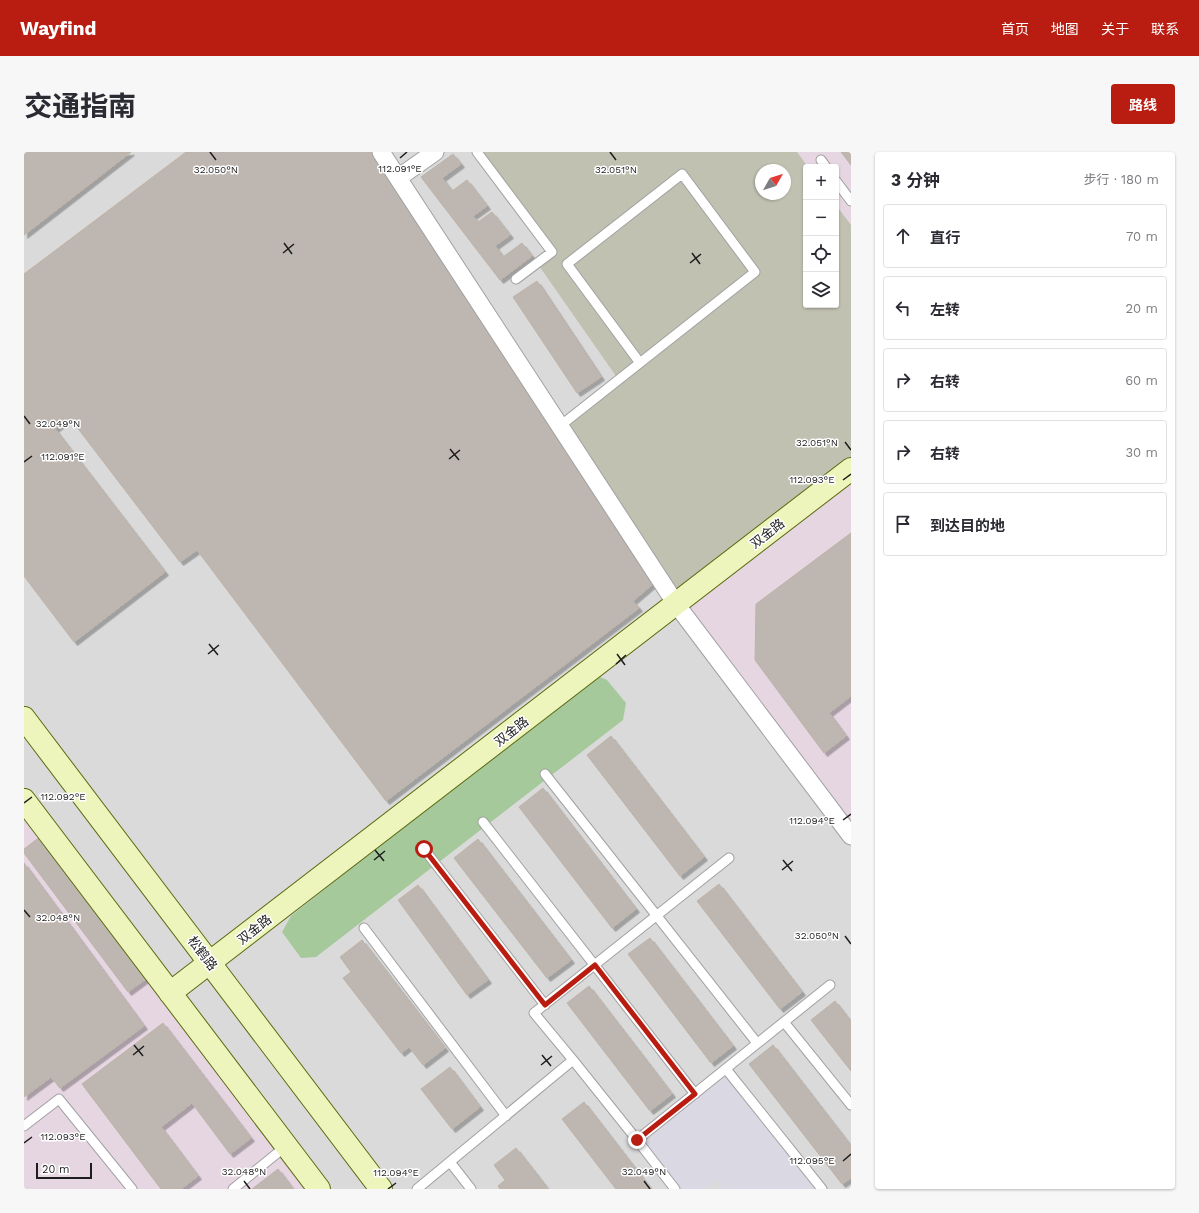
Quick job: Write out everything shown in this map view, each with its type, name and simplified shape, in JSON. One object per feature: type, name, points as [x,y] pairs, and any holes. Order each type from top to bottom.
[{"type":"main road","name":"双金路","points":[[170,993],[851,469]]},
{"type":"main road","name":"松鹤路","points":[[24,718],[381,1189]]},
{"type":"main road","points":[[24,800],[319,1189]]},
{"type":"street","points":[[381,152],[676,604],[848,827]]},
{"type":"street","points":[[398,178],[435,152]]},
{"type":"lane","points":[[476,152],[552,252],[516,279]]},
{"type":"lane","points":[[560,426],[640,363],[755,272],[682,174],[567,264],[640,363]]},
{"type":"lane","points":[[839,184],[851,201]]},
{"type":"lane","points":[[545,774],[757,1043]]},
{"type":"lane","points":[[483,822],[695,1094]]},
{"type":"lane","points":[[424,849],[545,1005]]},
{"type":"lane","points":[[675,1189],[534,1013],[729,858]]},
{"type":"lane","points":[[364,928],[506,1116]]},
{"type":"lane","points":[[637,1140],[830,985]]},
{"type":"lane","points":[[784,1022],[851,1106]]},
{"type":"lane","points":[[417,1189],[573,1060]]},
{"type":"lane","points":[[726,1069],[822,1189]]},
{"type":"lane","points":[[24,1126],[59,1099],[132,1189]]},
{"type":"lane","points":[[232,1189],[286,1146]]},
{"type":"lane","points":[[450,1162],[471,1189]]},
{"type":"shaded area","points":[[24,152],[851,152],[851,1189],[24,1189]]},
{"type":"shaded area","points":[[477,152],[797,152],[806,164],[803,164],[803,308],[839,308],[839,209],[851,225],[851,469],[676,604],[560,426],[618,379],[537,263],[552,252]]},
{"type":"shaded area","points":[[797,152],[851,152],[851,225],[839,209],[839,164],[806,164]]},
{"type":"shaded area","points":[[851,469],[851,836],[676,604]]},
{"type":"shaded area","points":[[24,800],[319,1189],[24,1189]]},
{"type":"shaded area","points":[[726,1069],[822,1189],[722,1189],[715,1180],[703,1189],[675,1189],[637,1140]]},
{"type":"green space","points":[[595,675],[607,680],[626,703],[623,720],[316,957],[301,958],[282,932],[291,916]]},
{"type":"building","points":[[24,152],[131,152],[24,235]]},
{"type":"building","points":[[186,152],[375,152],[654,583],[633,601],[639,608],[386,801],[197,550],[180,562],[70,418],[55,429],[165,572],[74,642],[24,576],[24,274]]},
{"type":"building","points":[[841,152],[851,152],[851,165]]},
{"type":"building","points":[[453,154],[461,164],[442,178],[452,191],[467,180],[487,206],[473,216],[478,222],[492,212],[510,235],[495,246],[503,257],[522,243],[532,256],[500,280],[421,177]]},
{"type":"building","points":[[537,281],[601,377],[577,393],[513,297]]},
{"type":"building","points":[[851,533],[851,696],[829,713],[846,736],[824,753],[755,660],[756,604]]},
{"type":"building","points":[[611,736],[704,857],[680,876],[587,755]]},
{"type":"building","points":[[543,788],[636,909],[612,928],[519,807]]},
{"type":"building","points":[[41,836],[147,978],[128,992],[24,853],[24,849]]},
{"type":"building","points":[[478,839],[571,960],[547,978],[454,858]]},
{"type":"building","points":[[24,863],[144,1026],[60,1088],[51,1077],[24,1097]]},
{"type":"building","points":[[719,884],[802,992],[780,1009],[697,901]]},
{"type":"building","points":[[418,885],[488,980],[467,995],[398,900]]},
{"type":"building","points":[[650,938],[733,1046],[711,1063],[628,954]]},
{"type":"building","points":[[362,940],[445,1048],[423,1065],[409,1047],[401,1053],[343,978],[351,972],[340,957]]},
{"type":"building","points":[[589,986],[672,1094],[650,1111],[567,1003]]},
{"type":"building","points":[[835,1001],[851,1022],[851,1071],[811,1020]]},
{"type":"building","points":[[163,1023],[251,1138],[230,1154],[192,1103],[161,1127],[198,1176],[181,1189],[161,1189],[82,1084]]},
{"type":"building","points":[[773,1045],[851,1146],[851,1178],[842,1184],[749,1064]]},
{"type":"building","points":[[450,1067],[480,1107],[452,1129],[421,1089]]},
{"type":"building","points":[[584,1102],[651,1189],[616,1189],[562,1119]]},
{"type":"building","points":[[516,1148],[548,1189],[500,1189],[498,1186],[505,1180],[494,1165]]},
{"type":"building","points":[[278,1169],[293,1189],[252,1189]]},
{"type":"route","points":[[424,849],[545,1005],[595,965],[695,1094],[637,1140]]}]
